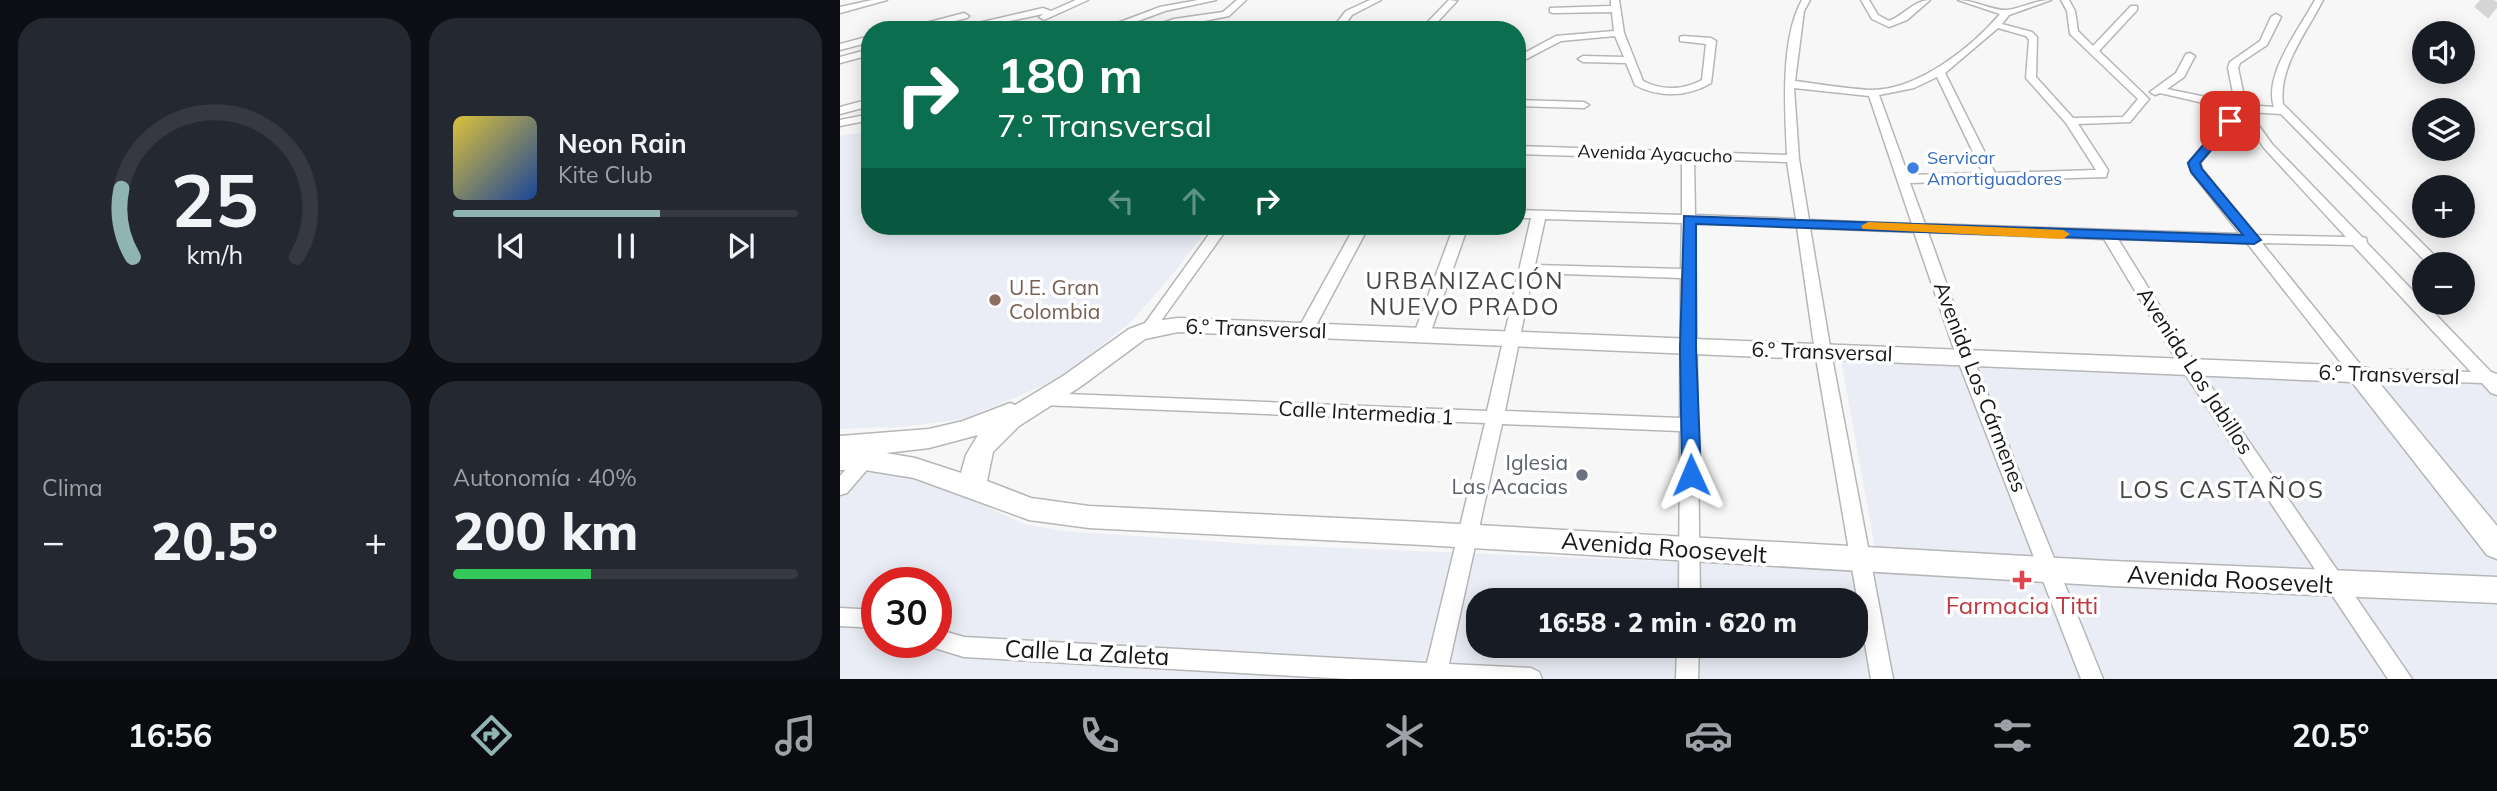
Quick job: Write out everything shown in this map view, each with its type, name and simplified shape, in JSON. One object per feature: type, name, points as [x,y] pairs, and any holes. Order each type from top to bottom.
[{"type":"street","points":[[840,10],[883,0]]},
{"type":"street","points":[[1034,21],[1084,0]]},
{"type":"street","points":[[1129,21],[1163,9],[1212,0]]},
{"type":"street","points":[[1180,21],[1226,14],[1242,0]]},
{"type":"street","points":[[1343,21],[1349,13],[1377,0]]},
{"type":"street","points":[[1806,0],[1800,10],[1789,85],[1793,159],[1823,352],[1882,679]]},
{"type":"street","points":[[1865,0],[1875,17],[1889,24],[1904,18],[1926,0]]},
{"type":"street","points":[[1962,0],[2006,13]]},
{"type":"street","points":[[1789,85],[1874,93],[1910,86],[1940,72],[1996,25],[2006,13],[2047,0]]},
{"type":"street","points":[[2065,0],[2071,11],[2073,32],[2144,99]]},
{"type":"street","points":[[2319,0],[2312,16],[2302,27],[2282,71],[2276,100],[2283,111],[2424,252]]},
{"type":"street","points":[[1433,21],[1453,1]]},
{"type":"street","points":[[1553,10],[1615,4],[1619,33],[1639,83],[1646,88],[1672,91],[1701,86],[1707,81],[1713,45],[1705,39],[1683,39]]},
{"type":"street","points":[[2094,51],[2134,8]]},
{"type":"street","points":[[943,21],[964,16],[1042,11],[1053,14]]},
{"type":"street","points":[[995,21],[1042,11]]},
{"type":"street","points":[[958,21],[964,16]]},
{"type":"street","points":[[2276,17],[2264,43],[2235,62],[2233,68],[2241,108],[2268,146],[2494,382]]},
{"type":"street","points":[[1902,179],[2102,174],[2070,121],[2031,78],[2034,39],[2029,34],[1996,25]]},
{"type":"street","points":[[1526,56],[1559,38],[1619,33]]},
{"type":"street","points":[[840,47],[861,41]]},
{"type":"street","points":[[840,60],[861,54]]},
{"type":"street","points":[[2070,121],[2126,120],[2144,99],[2180,75],[2190,56]]},
{"type":"street","points":[[1583,59],[1629,60]]},
{"type":"street","points":[[1940,72],[1991,177]]},
{"type":"street","points":[[2159,90],[2241,108],[2283,111]]},
{"type":"street","name":"Avenida Los Cármenes","points":[[1874,93],[1965,358],[2092,679]]},
{"type":"street","points":[[1526,103],[1584,105]]},
{"type":"street","points":[[840,111],[861,105]]},
{"type":"street","points":[[2241,108],[2194,163],[2196,170],[2497,547]]},
{"type":"street","points":[[840,123],[861,119]]},
{"type":"street","name":"Avenida Ayacucho","points":[[1526,150],[1793,159]]},
{"type":"street","points":[[1688,154],[1690,588]]},
{"type":"street","points":[[1526,214],[1804,222],[2109,236],[2361,241]]},
{"type":"street","points":[[1435,676],[1469,536],[1539,214]]},
{"type":"street","points":[[973,486],[977,457],[984,446],[1022,410],[1071,381],[1148,329],[1216,235]]},
{"type":"street","points":[[1305,331],[1357,235]]},
{"type":"street","points":[[1422,334],[1458,235]]},
{"type":"street","name":"Avenida Los Jabillos","points":[[2109,236],[2189,367],[2401,679]]},
{"type":"street","points":[[1528,269],[1690,274]]},
{"type":"street","name":"6.° Transversal","points":[[1148,329],[1178,325],[1422,334],[2494,382]]},
{"type":"street","points":[[840,445],[879,445],[935,439],[989,422],[1041,399]]},
{"type":"street","name":"Calle Intermedia 1","points":[[1041,399],[1691,425]]},
{"type":"street","points":[[840,488],[852,460]]},
{"type":"street","name":"Avenida Roosevelt","points":[[852,460],[915,468],[973,486],[1029,509],[1057,514],[2051,572],[2337,586],[2497,590]]},
{"type":"street","points":[[840,617],[861,619]]},
{"type":"street","name":"Calle La Zaleta","points":[[952,644],[964,647],[1435,676],[1531,679]]},
{"type":"street","points":[[1687,679],[1688,658]]},
{"type":"shaded area","name":"U.E. Gran Colombia","points":[[861,132],[861,235],[1203,235],[1132,321],[1062,378],[963,419],[903,427],[840,429],[840,136]]},
{"type":"shaded area","points":[[1841,360],[2497,384],[2497,679],[840,679],[840,470],[888,470],[938,484],[1024,524],[1063,531],[1267,545],[1879,570]]},
{"type":"tunnel","points":[[2480,0],[2497,14]]},
{"type":"slow traffic","points":[[1868,226],[2063,234]]},
{"type":"place","name":"Servicar Amortiguadores","points":[[1913,168]]},
{"type":"place","name":"U.E. Gran Colombia","points":[[995,300]]},
{"type":"place","name":"Iglesia Las Acacias","points":[[1582,475]]},
{"type":"place","name":"Farmacia Titti","points":[[2022,580]]},
{"type":"district","name":"URBANIZACIÓN NUEVO PRADO","points":[[1465,294]]},
{"type":"district","name":"LOS CASTAÑOS","points":[[2222,490]]},
{"type":"route","points":[[1691,475],[1689,219],[2254,240],[2196,170],[2194,163],[2230,121]]}]
